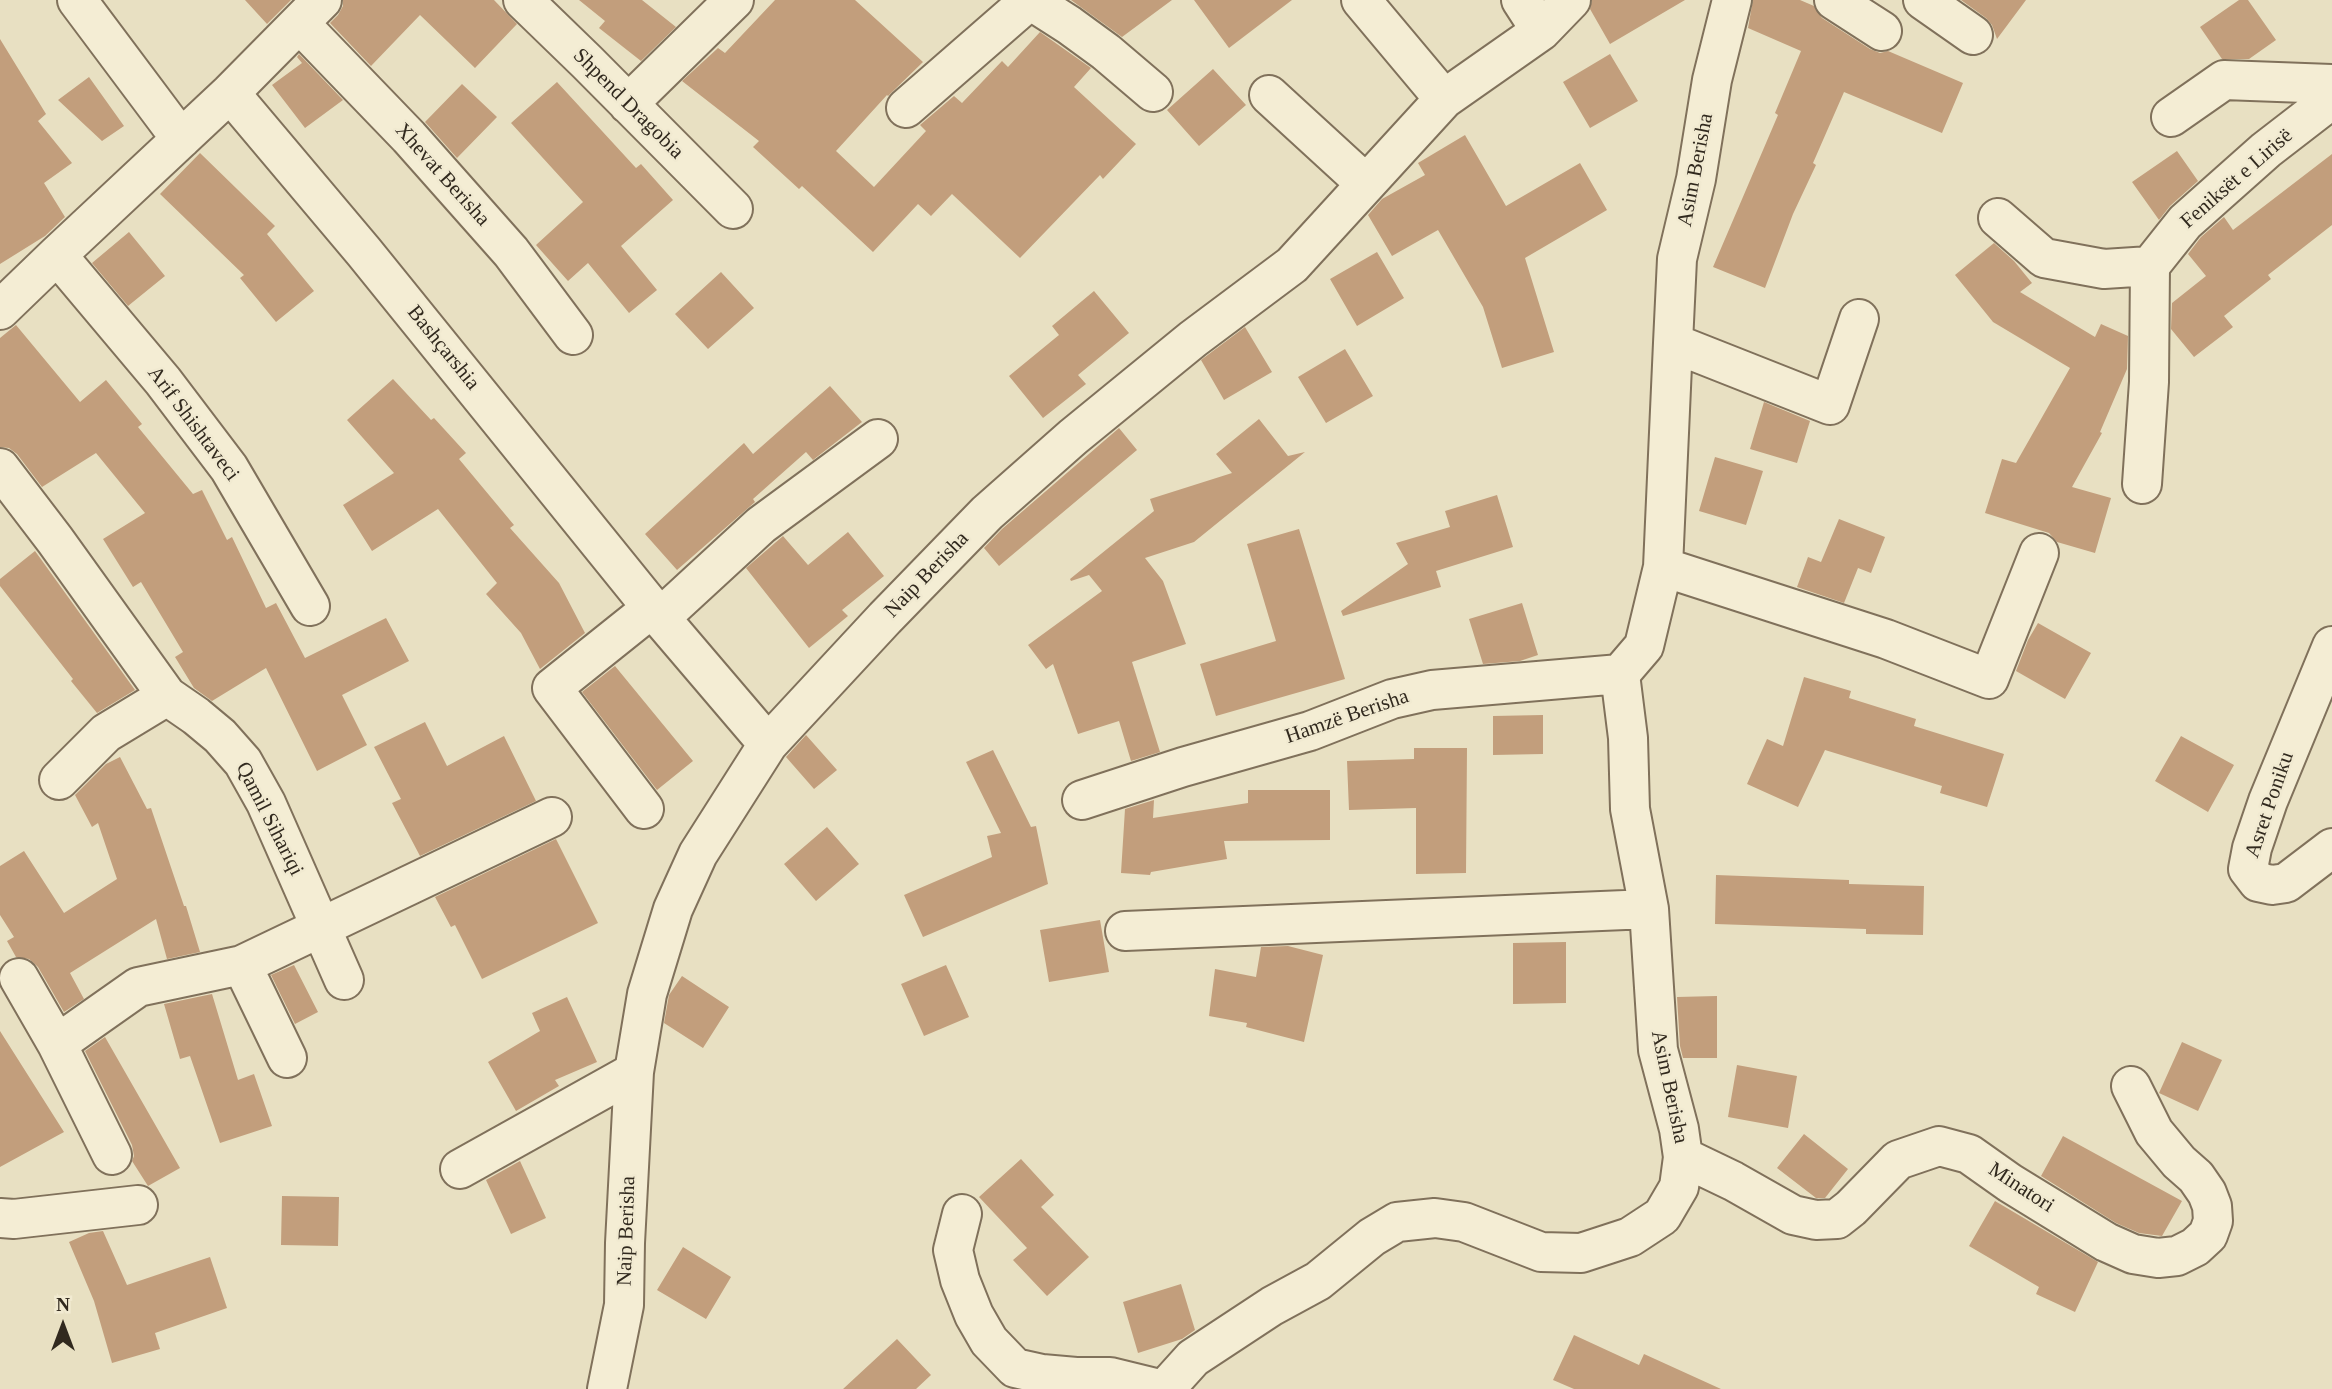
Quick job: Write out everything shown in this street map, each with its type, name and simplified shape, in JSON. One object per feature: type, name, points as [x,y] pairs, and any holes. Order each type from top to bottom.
[{"type":"street","points":[[77,0],[181,139]]},
{"type":"street","name":"Shpend Dragobia","points":[[523,0],[733,209]]},
{"type":"street","points":[[628,104],[734,0]]},
{"type":"street","points":[[906,108],[1030,0],[1106,52],[1153,92]]},
{"type":"street","points":[[1361,0],[1444,99]]},
{"type":"street","name":"Naip Berisha","points":[[607,1389],[624,1305],[634,1072],[647,994],[673,909],[698,854],[768,744],[987,513],[1083,429],[1193,339],[1292,265],[1444,99],[1531,15],[1571,0]]},
{"type":"street","name":"Asim Berisha","points":[[1165,1389],[1193,1358],[1272,1306],[1318,1281],[1372,1237],[1397,1222],[1435,1218],[1464,1222],[1541,1252],[1581,1253],[1630,1237],[1662,1216],[1679,1187],[1683,1157],[1679,1129],[1658,1050],[1649,909],[1630,809],[1628,738],[1620,674],[1644,646],[1663,567],[1678,259],[1696,179],[1712,80],[1732,0]]},
{"type":"street","points":[[1834,0],[1882,31]]},
{"type":"street","points":[[1923,0],[1973,35]]},
{"type":"street","name":"Xhevat Berisha","points":[[0,310],[230,93],[311,12],[409,136],[502,243],[573,335]]},
{"type":"street","points":[[2171,117],[2224,80],[2332,84]]},
{"type":"street","name":"Bashçarshia","points":[[230,93],[364,252],[656,613],[768,744]]},
{"type":"street","points":[[1269,95],[1366,183]]},
{"type":"street","name":"Feniksët e Lirisë","points":[[2150,266],[2185,222],[2266,150],[2332,99]]},
{"type":"street","points":[[1998,218],[2044,257],[2104,269],[2150,266],[2149,382],[2143,484]]},
{"type":"street","name":"Arif Shishtaveci","points":[[57,255],[163,381],[229,468],[310,606]]},
{"type":"street","points":[[1673,343],[1830,405],[1859,319]]},
{"type":"street","points":[[644,809],[552,688],[656,613],[761,525],[878,439]]},
{"type":"street","name":"Qamil Sihariqi","points":[[0,468],[167,696],[220,736],[243,762],[266,803],[344,980]]},
{"type":"street","points":[[1663,567],[1886,639],[1989,680],[2039,553]]},
{"type":"street","name":"Asret Poniku","points":[[2332,646],[2269,801],[2252,848],[2248,869],[2258,882],[2272,885],[2286,883],[2332,848]]},
{"type":"street","name":"Hamzë Berisha","points":[[1082,800],[1182,767],[1310,732],[1392,699],[1432,690],[1620,674]]},
{"type":"street","points":[[59,780],[106,733],[167,696]]},
{"type":"street","points":[[57,1044],[138,987],[242,965],[552,817]]},
{"type":"street","points":[[1125,931],[1649,909]]},
{"type":"street","points":[[242,965],[286,1058]]},
{"type":"street","points":[[19,978],[57,1044],[112,1155]]},
{"type":"street","points":[[460,1169],[634,1072]]},
{"type":"street","name":"Minatori","points":[[1683,1157],[1793,1215],[1816,1220],[1836,1219],[1851,1208],[1898,1160],[1939,1146],[1969,1154],[2010,1183],[2106,1242],[2133,1254],[2158,1258],[2177,1256],[2208,1235],[2213,1221],[2212,1206],[2196,1177],[2179,1162],[2154,1132],[2131,1086]]},
{"type":"street","points":[[0,1218],[14,1219],[138,1205]]},
{"type":"street","points":[[962,1214],[953,1250],[960,1280],[974,1315],[989,1341],[1015,1368],[1042,1374],[1110,1377],[1159,1389]]},
{"type":"building","points":[[245,0],[291,0],[267,24]]},
{"type":"building","points":[[343,0],[494,0],[517,24],[475,68],[420,15],[371,66],[330,23],[338,15]]},
{"type":"building","points":[[579,0],[642,0],[676,27],[641,61],[599,28],[605,21]]},
{"type":"building","points":[[775,0],[855,0],[923,62],[887,95],[836,151],[874,187],[926,131],[920,125],[954,96],[962,103],[1002,61],[1008,67],[1040,32],[1091,68],[1074,87],[1136,144],[1103,179],[1100,175],[1020,258],[952,194],[931,216],[918,204],[873,252],[802,186],[799,189],[753,147],[759,141],[682,81],[718,48],[725,53]]},
{"type":"building","points":[[1071,0],[1172,0],[1122,37]]},
{"type":"building","points":[[1194,0],[1292,0],[1229,48]]},
{"type":"building","points":[[1592,0],[1685,0],[1610,44],[1590,9]]},
{"type":"building","points":[[1753,0],[1800,0],[1814,6],[1822,18],[1870,49],[1880,53],[1888,51],[1963,83],[1942,133],[1844,92],[1813,163],[1816,165],[1793,214],[1765,288],[1713,267],[1778,115],[1775,113],[1801,51],[1748,28]]},
{"type":"building","points":[[1961,0],[2026,0],[1997,39],[1986,18]]},
{"type":"building","points":[[2239,0],[2248,0],[2276,40],[2249,59],[2222,59],[2200,27]]},
{"type":"building","points":[[0,39],[46,114],[38,121],[72,163],[44,183],[65,217],[45,236],[0,264]]},
{"type":"building","points":[[299,54],[343,100],[305,128],[272,85],[302,63],[297,57]]},
{"type":"building","points":[[1610,54],[1638,101],[1590,128],[1563,82]]},
{"type":"building","points":[[1213,69],[1246,105],[1199,146],[1167,110]]},
{"type":"building","points":[[89,77],[124,126],[102,141],[58,100]]},
{"type":"building","points":[[557,82],[636,168],[641,164],[673,200],[621,246],[657,290],[629,313],[588,263],[568,281],[536,245],[583,202],[511,123]]},
{"type":"building","points":[[462,84],[497,117],[457,158],[425,122]]},
{"type":"building","points":[[1465,135],[1506,206],[1580,163],[1607,210],[1525,258],[1554,352],[1502,368],[1483,307],[1438,230],[1392,256],[1368,215],[1382,199],[1425,175],[1418,163]]},
{"type":"building","points":[[2177,151],[2198,181],[2170,206],[2159,220],[2132,182]]},
{"type":"building","points":[[200,153],[275,226],[267,234],[314,291],[276,322],[240,278],[244,275],[160,194]]},
{"type":"building","points":[[2332,154],[2332,225],[2268,275],[2271,279],[2224,316],[2233,327],[2194,357],[2171,329],[2172,303],[2206,276],[2188,254],[2201,237],[2224,217],[2233,230]]},
{"type":"building","points":[[129,232],[165,276],[128,306],[92,263]]},
{"type":"building","points":[[1994,243],[2014,261],[2032,283],[2020,292],[2095,337],[2101,324],[2128,336],[2127,369],[2100,432],[2102,433],[2072,487],[2111,498],[2095,553],[2057,542],[2049,533],[1985,513],[2002,459],[2016,463],[2070,368],[1993,322],[1955,275]]},
{"type":"building","points":[[1377,252],[1404,298],[1357,326],[1330,279]]},
{"type":"building","points":[[721,272],[754,308],[708,349],[675,314]]},
{"type":"building","points":[[1094,291],[1129,333],[1078,375],[1086,384],[1043,418],[1009,376],[1059,335],[1052,326]]},
{"type":"building","points":[[16,325],[80,402],[106,380],[142,424],[138,427],[193,494],[202,490],[227,540],[232,537],[266,608],[276,603],[305,658],[386,618],[409,661],[342,695],[367,745],[317,771],[266,668],[212,701],[194,688],[175,657],[183,652],[141,582],[133,587],[103,539],[145,513],[96,453],[42,487],[17,454],[9,448],[0,447],[0,338]]},
{"type":"building","points":[[1245,327],[1272,372],[1224,400],[1201,360]]},
{"type":"building","points":[[1345,349],[1373,396],[1326,423],[1298,377]]},
{"type":"building","points":[[393,379],[466,453],[459,459],[514,525],[510,528],[559,583],[585,633],[540,669],[521,633],[486,594],[497,583],[438,509],[372,551],[343,505],[394,473],[347,420]]},
{"type":"building","points":[[830,386],[862,422],[813,460],[806,452],[753,499],[755,502],[677,570],[645,534],[744,443],[753,454]]},
{"type":"building","points":[[1764,402],[1810,421],[1797,463],[1750,449]]},
{"type":"building","points":[[1259,419],[1288,456],[1305,452],[1194,542],[1145,558],[1163,581],[1186,644],[1132,662],[1160,752],[1131,761],[1119,721],[1078,734],[1053,664],[1046,669],[1028,645],[1102,591],[1089,575],[1071,581],[1070,579],[1154,511],[1150,499],[1232,473],[1216,454]]},
{"type":"building","points":[[1119,428],[1137,450],[999,566],[984,548],[1002,529]]},
{"type":"building","points":[[1715,457],[1763,471],[1746,525],[1699,511]]},
{"type":"building","points":[[1497,495],[1513,547],[1436,571],[1441,587],[1343,616],[1341,611],[1408,564],[1396,543],[1450,527],[1445,511]]},
{"type":"building","points":[[1839,519],[1885,537],[1871,573],[1858,568],[1844,603],[1797,587],[1808,557],[1821,562]]},
{"type":"building","points":[[1299,529],[1345,679],[1216,716],[1200,664],[1276,641],[1247,544]]},
{"type":"building","points":[[848,532],[884,576],[842,610],[848,616],[809,648],[746,568],[783,536],[808,565]]},
{"type":"building","points":[[35,551],[135,690],[97,713],[0,586],[0,579]]},
{"type":"building","points":[[1522,603],[1538,655],[1520,661],[1483,664],[1469,619]]},
{"type":"building","points":[[2038,623],[2091,653],[2065,699],[2016,671]]},
{"type":"building","points":[[615,666],[693,761],[657,790],[582,692]]},
{"type":"building","points":[[1804,677],[1851,691],[1849,698],[1916,719],[1914,726],[2004,754],[1987,807],[1940,793],[1942,786],[1825,750],[1798,807],[1747,784],[1767,739],[1783,746]]},
{"type":"building","points":[[1543,715],[1543,754],[1493,755],[1493,716]]},
{"type":"building","points":[[425,722],[447,766],[504,736],[536,801],[420,856],[392,803],[401,799],[374,747]]},
{"type":"building","points":[[806,735],[837,770],[814,789],[786,757]]},
{"type":"building","points":[[2181,736],[2234,765],[2208,812],[2155,781]]},
{"type":"building","points":[[1414,748],[1467,748],[1466,873],[1416,874],[1416,808],[1349,810],[1347,761],[1414,759]]},
{"type":"building","points":[[993,750],[1031,827],[1036,826],[1048,884],[923,937],[904,895],[992,857],[987,836],[1001,833],[966,762]]},
{"type":"building","points":[[120,757],[147,809],[151,808],[200,952],[167,959],[156,919],[70,973],[84,999],[64,1012],[38,967],[29,959],[16,957],[7,941],[14,937],[0,915],[0,866],[24,851],[64,913],[117,879],[98,823],[92,827],[75,795],[106,764]]},
{"type":"building","points":[[1248,790],[1330,790],[1330,840],[1224,841],[1227,859],[1151,872],[1150,875],[1121,873],[1125,809],[1154,800],[1153,818],[1248,803]]},
{"type":"building","points":[[827,827],[859,864],[816,901],[784,864]]},
{"type":"building","points":[[556,839],[598,923],[482,979],[455,925],[451,927],[435,897]]},
{"type":"building","points":[[1716,875],[1924,886],[1923,935],[1866,934],[1866,929],[1715,924]]},
{"type":"building","points":[[1100,920],[1109,972],[1049,982],[1040,930]]},
{"type":"building","points":[[1566,942],[1566,1003],[1513,1004],[1513,943]]},
{"type":"building","points":[[1288,946],[1323,955],[1304,1042],[1246,1027],[1247,1023],[1209,1016],[1215,969],[1256,977],[1261,947]]},
{"type":"building","points":[[294,965],[318,1012],[295,1024],[271,975]]},
{"type":"building","points":[[946,965],[969,1017],[924,1036],[901,984]]},
{"type":"building","points":[[682,976],[729,1007],[703,1048],[664,1023],[669,995]]},
{"type":"building","points":[[212,994],[238,1080],[254,1074],[272,1126],[220,1143],[190,1056],[180,1059],[164,1004]]},
{"type":"building","points":[[1717,996],[1717,1058],[1683,1058],[1677,997]]},
{"type":"building","points":[[567,997],[597,1062],[555,1080],[559,1086],[516,1111],[488,1062],[540,1031],[532,1013]]},
{"type":"building","points":[[0,1031],[64,1132],[0,1167]]},
{"type":"building","points":[[105,1037],[180,1168],[148,1186],[132,1161],[132,1145],[85,1051]]},
{"type":"building","points":[[2182,1042],[2222,1060],[2198,1111],[2159,1093]]},
{"type":"building","points":[[1737,1065],[1797,1076],[1788,1128],[1728,1117]]},
{"type":"building","points":[[1804,1134],[1848,1169],[1825,1198],[1816,1198],[1777,1168]]},
{"type":"building","points":[[2063,1136],[2182,1201],[2162,1236],[2139,1233],[2116,1223],[2041,1176]]},
{"type":"building","points":[[1021,1159],[1054,1195],[1041,1207],[1089,1257],[1047,1296],[1013,1260],[1027,1248],[979,1197]]},
{"type":"building","points":[[520,1161],[546,1218],[511,1234],[486,1180]]},
{"type":"building","points":[[282,1196],[339,1197],[338,1246],[281,1245]]},
{"type":"building","points":[[1995,1201],[2098,1262],[2075,1312],[2036,1294],[2039,1287],[1969,1246]]},
{"type":"building","points":[[103,1231],[127,1285],[210,1257],[227,1308],[155,1333],[160,1349],[112,1363],[94,1301],[69,1242],[89,1233]]},
{"type":"building","points":[[683,1247],[731,1277],[706,1319],[657,1290]]},
{"type":"building","points":[[1181,1284],[1195,1330],[1182,1339],[1138,1353],[1123,1302]]},
{"type":"building","points":[[1574,1335],[1639,1365],[1644,1354],[1721,1389],[1574,1389],[1553,1380]]},
{"type":"building","points":[[897,1339],[931,1375],[916,1389],[843,1389]]}]
